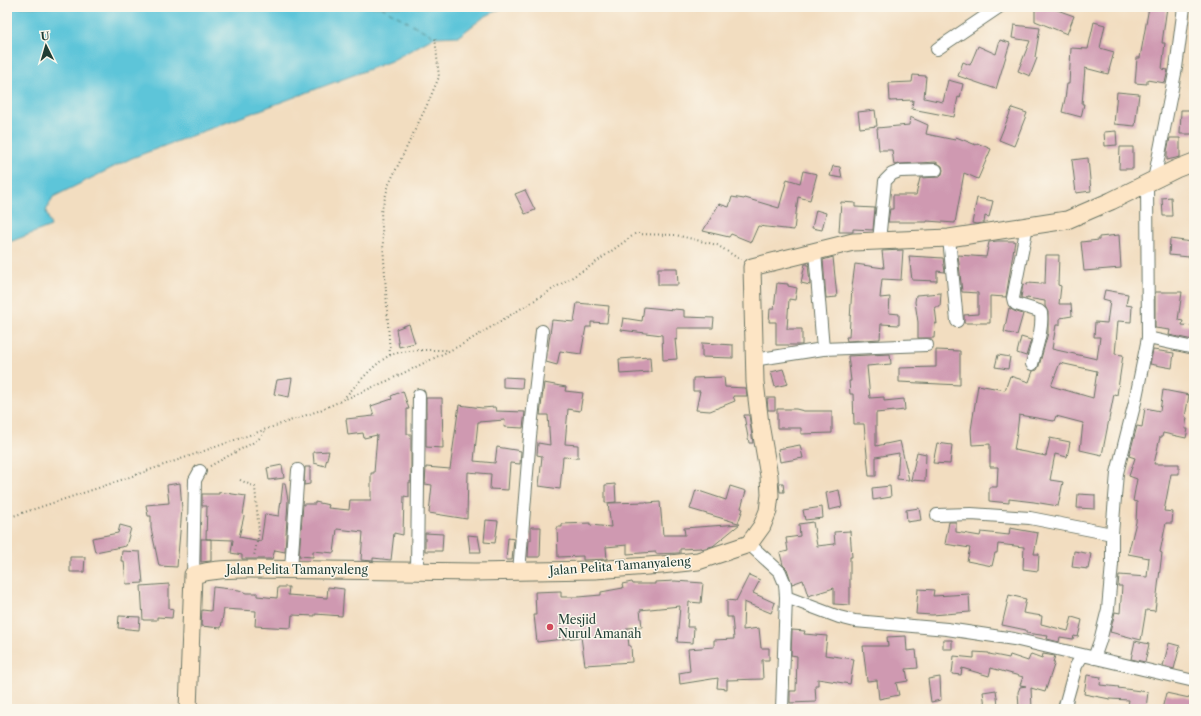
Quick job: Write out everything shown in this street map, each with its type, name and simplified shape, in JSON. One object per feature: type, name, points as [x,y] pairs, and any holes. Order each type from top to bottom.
[{"type":"street","points":[[937,49],[999,7]]},
{"type":"street","points":[[1064,709],[1076,666],[1088,657],[1100,641],[1108,609],[1117,472],[1135,402],[1148,338],[1151,182],[1176,68],[1184,7]]},
{"type":"street","points":[[782,709],[786,584],[780,572],[749,544],[762,526],[768,511],[770,495],[769,476],[757,405],[754,360],[752,267],[853,242],[949,238],[1067,220],[1194,162]]},
{"type":"street","points":[[879,241],[885,181],[892,174],[900,171],[936,170]]},
{"type":"street","points":[[1027,226],[1013,298],[1016,304],[1039,310],[1041,313],[1041,325],[1032,364]]},
{"type":"street","points":[[949,238],[957,321]]},
{"type":"street","points":[[815,252],[824,349]]},
{"type":"street","points":[[518,572],[530,436],[542,331]]},
{"type":"street","points":[[1148,338],[1194,348]]},
{"type":"street","points":[[754,360],[824,349],[927,345]]},
{"type":"street","points":[[417,571],[419,395]]},
{"type":"street","points":[[291,570],[298,470]]},
{"type":"street","points":[[188,709],[195,480],[200,471]]},
{"type":"street","points":[[937,515],[971,514],[1030,518],[1112,534]]},
{"type":"street","name":"Jalan Pelita Tamanyaleng","points":[[193,575],[217,569],[518,572],[595,570],[661,565],[698,560],[749,544]]},
{"type":"street","points":[[786,597],[839,617],[855,621],[986,634],[1014,639],[1194,681]]},
{"type":"path","points":[[390,355],[381,212],[389,184],[439,77],[435,37]]},
{"type":"path","points":[[7,518],[101,487],[318,411],[387,381],[466,343],[592,265],[635,234],[676,235],[717,244],[752,267]]},
{"type":"path","points":[[342,400],[368,373],[390,355],[402,352],[451,350]]},
{"type":"path","points":[[200,471],[256,441],[262,436],[265,429]]},
{"type":"path","points":[[240,480],[255,487],[259,533],[252,569]]},
{"type":"water","points":[[7,7],[504,7],[484,17],[459,36],[435,37],[391,61],[132,158],[53,197],[46,211],[51,226],[7,243]]},
{"type":"building","points":[[1035,7],[1049,7],[1074,16],[1067,34],[1035,21]]},
{"type":"building","points":[[1149,7],[1167,7],[1162,43],[1165,43],[1162,69],[1168,70],[1165,83],[1147,80],[1147,84],[1135,83],[1137,58],[1140,58]]},
{"type":"building","points":[[1094,22],[1105,25],[1100,48],[1114,52],[1108,74],[1085,68],[1082,104],[1084,104],[1081,117],[1062,112],[1067,84],[1069,84],[1071,48],[1088,49]]},
{"type":"building","points":[[1014,25],[1040,28],[1035,57],[1037,58],[1030,76],[1018,71],[1030,41],[1012,38]]},
{"type":"building","points":[[1000,40],[1010,43],[996,89],[958,76],[963,62],[970,65],[978,46],[996,54]]},
{"type":"building","points":[[913,75],[926,76],[924,98],[943,102],[948,80],[963,84],[960,98],[958,97],[954,117],[912,109],[913,100],[890,101],[889,83],[912,82]]},
{"type":"building","points":[[1117,92],[1139,94],[1135,126],[1114,124]]},
{"type":"building","points":[[1012,108],[1027,113],[1014,146],[999,140]]},
{"type":"building","points":[[875,110],[877,126],[860,128],[858,112]]},
{"type":"building","points":[[1181,110],[1194,110],[1194,134],[1180,134]]},
{"type":"building","points":[[910,117],[928,125],[926,134],[955,140],[956,137],[991,149],[978,179],[964,173],[955,223],[927,221],[888,222],[890,209],[893,209],[893,195],[916,195],[920,178],[940,177],[943,170],[942,166],[936,162],[894,165],[892,150],[879,150],[877,128],[909,125]]},
{"type":"building","points":[[1116,131],[1117,145],[1105,146],[1104,132]]},
{"type":"building","points":[[1170,138],[1180,138],[1180,157],[1167,160],[1167,151]]},
{"type":"building","points":[[1120,147],[1133,147],[1133,169],[1119,169]]},
{"type":"building","points":[[1088,158],[1091,191],[1076,193],[1072,160]]},
{"type":"building","points":[[833,166],[840,167],[842,178],[830,176]]},
{"type":"building","points":[[803,171],[817,174],[810,200],[798,197],[794,230],[758,226],[751,242],[731,234],[729,237],[703,231],[719,204],[729,207],[732,197],[745,198],[779,208],[787,179],[800,183]]},
{"type":"building","points":[[525,190],[535,210],[525,214],[515,194]]},
{"type":"building","points":[[1171,197],[1172,216],[1163,216],[1162,198]]},
{"type":"building","points":[[977,198],[993,201],[989,217],[985,216],[984,223],[976,224],[972,223]]},
{"type":"building","points":[[841,202],[855,203],[855,207],[875,208],[873,230],[853,229],[853,232],[839,232]]},
{"type":"building","points":[[816,210],[826,213],[822,230],[812,228]]},
{"type":"building","points":[[1119,235],[1121,268],[1084,271],[1081,242],[1099,240],[1099,237]]},
{"type":"building","points":[[1170,239],[1192,242],[1189,257],[1169,255]]},
{"type":"building","points":[[1015,241],[1006,297],[990,296],[990,323],[964,323],[964,315],[978,314],[978,293],[962,292],[958,255],[986,257],[989,242]]},
{"type":"building","points":[[903,250],[901,280],[882,279],[880,298],[890,297],[889,313],[899,314],[899,325],[881,324],[880,339],[847,341],[846,337],[849,337],[855,264],[884,268],[882,251]]},
{"type":"building","points":[[1046,255],[1059,255],[1058,285],[1061,286],[1059,304],[1071,304],[1072,316],[1060,318],[1060,325],[1056,325],[1052,349],[1097,359],[1100,337],[1094,337],[1095,322],[1107,323],[1110,301],[1103,299],[1105,290],[1128,294],[1126,305],[1132,306],[1131,322],[1118,321],[1115,354],[1123,355],[1117,395],[1114,394],[1102,455],[1080,450],[1083,423],[1056,416],[1054,421],[1019,415],[1014,450],[1046,456],[1050,438],[1070,442],[1067,457],[1055,454],[1050,480],[1063,482],[1058,506],[1009,499],[1009,503],[989,501],[989,487],[997,487],[998,467],[990,467],[990,444],[972,445],[971,430],[978,385],[1005,390],[1010,376],[1029,382],[1033,371],[1037,370],[1048,333],[1048,312],[1045,306],[1045,301],[1021,298],[1023,284],[1045,283]],"holes":[[[1060,363],[1097,371],[1093,398],[1051,386]]]},
{"type":"building","points":[[909,256],[943,258],[945,272],[937,271],[937,281],[912,280]]},
{"type":"building","points":[[833,257],[837,297],[826,298],[823,260]]},
{"type":"building","points":[[805,264],[808,264],[810,285],[801,283]]},
{"type":"building","points":[[658,268],[677,268],[678,285],[658,285]]},
{"type":"building","points":[[777,283],[788,284],[788,286],[797,288],[795,300],[789,299],[787,329],[802,329],[802,345],[776,345],[776,322],[769,322],[770,309],[774,309]]},
{"type":"building","points":[[1155,292],[1182,292],[1178,320],[1183,321],[1182,325],[1194,326],[1193,340],[1169,335],[1170,330],[1155,328]]},
{"type":"building","points":[[941,293],[940,307],[935,307],[937,324],[935,323],[934,338],[918,338],[918,322],[915,302],[916,295]]},
{"type":"building","points":[[577,303],[609,306],[607,323],[591,322],[591,327],[586,327],[581,354],[560,351],[557,365],[546,362],[552,320],[574,322]]},
{"type":"building","points":[[644,307],[684,310],[684,317],[714,318],[713,328],[677,328],[677,340],[675,339],[677,359],[663,360],[662,335],[621,330],[623,318],[642,321]]},
{"type":"building","points":[[1009,308],[1023,314],[1017,335],[1004,332]]},
{"type":"building","points":[[409,324],[415,343],[399,347],[396,329]]},
{"type":"building","points":[[1021,337],[1031,340],[1026,356],[1017,353]]},
{"type":"building","points":[[702,343],[733,345],[733,358],[702,357]]},
{"type":"building","points":[[936,350],[960,351],[960,385],[899,382],[899,368],[936,367]]},
{"type":"building","points":[[1153,350],[1174,353],[1172,368],[1150,364]]},
{"type":"building","points":[[890,354],[891,364],[867,366],[870,398],[884,397],[884,401],[904,399],[905,410],[876,413],[876,446],[900,441],[909,480],[897,479],[899,453],[876,457],[876,476],[869,476],[864,424],[854,424],[853,394],[850,394],[849,381],[851,381],[848,356]]},
{"type":"building","points":[[998,355],[1010,357],[1008,369],[995,367]]},
{"type":"building","points":[[650,357],[651,372],[620,374],[619,359]]},
{"type":"building","points":[[783,369],[788,384],[775,387],[771,372]]},
{"type":"building","points":[[503,377],[523,378],[522,388],[503,387]]},
{"type":"building","points":[[724,377],[725,387],[746,388],[747,396],[733,396],[735,401],[710,411],[696,410],[700,391],[693,391],[693,378]]},
{"type":"building","points":[[292,378],[289,397],[274,394],[277,380]]},
{"type":"building","points":[[544,383],[566,387],[565,391],[583,393],[580,411],[568,409],[565,444],[578,445],[578,458],[563,457],[560,489],[539,486],[542,456],[537,455],[538,443],[550,445],[548,415],[540,415]]},
{"type":"building","points":[[1163,390],[1189,395],[1185,417],[1187,418],[1185,429],[1188,429],[1186,438],[1163,433],[1162,437],[1160,437],[1154,464],[1179,464],[1179,474],[1171,474],[1164,511],[1173,512],[1172,523],[1166,523],[1160,552],[1162,553],[1155,611],[1146,610],[1141,640],[1110,632],[1115,612],[1120,613],[1122,586],[1118,586],[1119,575],[1147,577],[1149,558],[1128,554],[1136,522],[1137,502],[1133,501],[1137,479],[1129,476],[1135,458],[1129,456],[1137,426],[1142,427],[1145,408],[1160,411]]},
{"type":"building","points":[[403,391],[409,409],[407,409],[407,434],[411,434],[411,482],[409,482],[409,497],[404,496],[403,535],[394,533],[391,560],[373,558],[373,561],[361,560],[363,532],[337,529],[334,553],[313,551],[313,557],[299,556],[303,504],[315,504],[315,502],[329,505],[328,508],[349,510],[350,500],[371,500],[371,473],[374,473],[377,435],[364,438],[363,433],[348,435],[346,419],[374,416],[371,406],[392,399],[391,396]]},
{"type":"building","points":[[426,398],[442,398],[443,448],[426,447]]},
{"type":"building","points":[[767,398],[775,398],[775,410],[768,410]]},
{"type":"building","points":[[459,405],[482,408],[495,407],[496,411],[525,412],[523,428],[504,427],[505,420],[478,422],[474,461],[495,463],[497,447],[521,451],[520,464],[510,463],[508,490],[490,489],[491,474],[468,472],[467,519],[429,513],[432,485],[425,484],[426,467],[450,469]]},
{"type":"building","points":[[777,409],[832,411],[832,433],[801,434],[801,428],[777,428]]},
{"type":"building","points":[[744,415],[749,415],[753,443],[749,443]]},
{"type":"building","points":[[937,443],[952,445],[950,464],[933,463]]},
{"type":"building","points":[[800,445],[803,458],[780,462],[778,449]]},
{"type":"building","points":[[329,451],[325,466],[314,463],[313,452]]},
{"type":"building","points":[[917,452],[926,454],[925,481],[911,480]]},
{"type":"building","points":[[282,465],[284,478],[269,480],[267,468]]},
{"type":"building","points":[[305,467],[310,467],[310,484],[304,485]]},
{"type":"building","points":[[180,483],[182,509],[177,567],[159,566],[151,528],[151,516],[148,516],[146,505],[169,503],[167,485]]},
{"type":"building","points":[[283,483],[285,483],[288,500],[285,552],[275,550],[272,559],[242,559],[242,555],[231,553],[233,540],[206,539],[207,506],[202,506],[202,494],[219,494],[219,492],[246,496],[244,516],[239,537],[261,541],[265,514],[279,516]]},
{"type":"building","points":[[779,483],[783,483],[784,492],[780,492]]},
{"type":"building","points":[[615,484],[616,502],[605,503],[605,485]]},
{"type":"building","points":[[730,486],[746,491],[741,508],[743,509],[738,523],[690,509],[696,490],[726,500]]},
{"type":"building","points":[[890,486],[891,497],[873,500],[872,488]]},
{"type":"building","points":[[839,490],[842,507],[829,510],[826,493]]},
{"type":"building","points":[[1078,494],[1095,495],[1095,509],[1077,508]]},
{"type":"building","points":[[660,502],[663,535],[685,535],[684,528],[740,524],[713,546],[701,549],[680,549],[680,553],[656,554],[656,552],[627,554],[627,545],[606,547],[607,559],[583,560],[583,556],[558,557],[557,527],[562,527],[562,524],[590,523],[590,525],[611,527],[608,503]]},
{"type":"building","points":[[822,507],[823,518],[805,520],[803,510]]},
{"type":"building","points":[[919,508],[921,520],[907,522],[906,510]]},
{"type":"building","points":[[486,520],[498,521],[495,543],[484,542]]},
{"type":"building","points":[[813,522],[817,546],[835,544],[834,532],[850,531],[852,557],[850,557],[850,605],[834,604],[834,588],[808,596],[803,580],[792,584],[787,569],[783,565],[780,553],[788,551],[786,538],[800,536],[799,524]]},
{"type":"building","points":[[949,522],[956,522],[956,532],[980,536],[981,532],[1009,535],[1010,528],[1038,533],[1034,554],[1039,554],[1038,571],[1023,569],[1024,547],[998,544],[997,553],[995,553],[992,566],[967,561],[970,548],[945,544]]},
{"type":"building","points":[[120,525],[131,528],[126,546],[95,552],[92,538],[118,533]]},
{"type":"building","points":[[531,527],[541,527],[540,557],[528,557],[529,540],[531,540]]},
{"type":"building","points":[[425,533],[443,534],[442,551],[425,551]]},
{"type":"building","points":[[468,535],[478,536],[481,552],[470,552]]},
{"type":"building","points":[[508,538],[514,539],[512,560],[506,560]]},
{"type":"building","points":[[201,539],[211,539],[211,561],[201,562]]},
{"type":"building","points":[[122,551],[140,552],[143,583],[126,584],[124,561],[121,561]]},
{"type":"building","points":[[1074,551],[1091,554],[1088,569],[1072,567]]},
{"type":"building","points":[[70,557],[85,557],[84,572],[70,572]]},
{"type":"building","points":[[749,575],[760,580],[753,593],[775,603],[771,613],[744,602],[743,630],[759,628],[761,648],[769,648],[769,660],[762,660],[763,679],[727,680],[727,689],[717,688],[718,678],[680,684],[679,673],[690,671],[688,649],[714,647],[714,640],[734,639],[732,617],[727,617],[727,600],[736,601]]},
{"type":"building","points":[[675,581],[703,583],[701,603],[689,602],[687,627],[694,627],[693,643],[677,642],[680,606],[640,610],[642,627],[627,628],[629,646],[631,646],[632,662],[585,665],[581,637],[537,642],[534,615],[536,615],[535,592],[561,591],[561,597],[578,597],[601,595],[601,592],[623,588],[622,584],[632,582],[633,584],[655,584],[655,582]]},
{"type":"building","points":[[169,584],[169,608],[173,609],[172,618],[157,617],[157,620],[143,620],[141,586]]},
{"type":"building","points":[[213,587],[239,590],[246,593],[257,593],[257,596],[277,598],[278,587],[289,587],[288,595],[327,598],[328,587],[344,589],[342,616],[315,614],[315,616],[292,615],[291,628],[255,626],[256,611],[224,609],[221,628],[201,626],[202,610],[211,611]]},
{"type":"building","points":[[918,589],[934,590],[933,596],[969,594],[970,612],[932,615],[916,614]]},
{"type":"building","points":[[1009,595],[1026,599],[1023,613],[1042,616],[1041,624],[1068,631],[1072,617],[1082,620],[1078,637],[1074,636],[1073,639],[1060,637],[1059,642],[1047,639],[1048,636],[1026,633],[1026,630],[1002,625]]},
{"type":"building","points":[[119,616],[140,617],[139,630],[118,628]]},
{"type":"building","points":[[792,630],[805,631],[804,634],[827,636],[825,655],[854,659],[850,684],[818,679],[818,685],[815,685],[816,702],[790,703],[790,691],[796,691],[797,656],[791,655]]},
{"type":"building","points":[[906,636],[907,651],[916,650],[918,668],[906,669],[908,681],[896,683],[899,695],[879,699],[877,680],[867,681],[863,646],[888,646],[887,637]]},
{"type":"building","points":[[943,640],[952,640],[952,649],[943,649]]},
{"type":"building","points":[[1135,641],[1149,644],[1145,662],[1131,659]]},
{"type":"building","points":[[1169,643],[1180,646],[1174,669],[1163,666]]},
{"type":"building","points":[[974,652],[989,653],[1009,658],[1010,655],[1028,661],[1031,654],[1042,658],[1043,654],[1055,656],[1053,662],[1055,662],[1045,692],[1031,688],[1032,709],[1019,709],[1018,692],[1020,687],[1026,686],[1020,685],[1023,677],[991,668],[989,676],[962,668],[961,675],[952,674],[954,656],[974,658]]},
{"type":"building","points":[[1087,675],[1101,677],[1100,685],[1148,692],[1146,708],[1128,706],[1129,700],[1110,699],[1084,694]]},
{"type":"building","points":[[940,677],[941,700],[931,702],[928,679]]},
{"type":"building","points":[[996,690],[998,705],[985,706],[983,692]]},
{"type":"building","points":[[1166,693],[1194,699],[1194,709],[1162,709]]},
{"type":"ferry route","points":[[381,7],[435,37]]},
{"type":"place","name":"Mesjid Nurul Amanah","points":[[550,627]]}]
